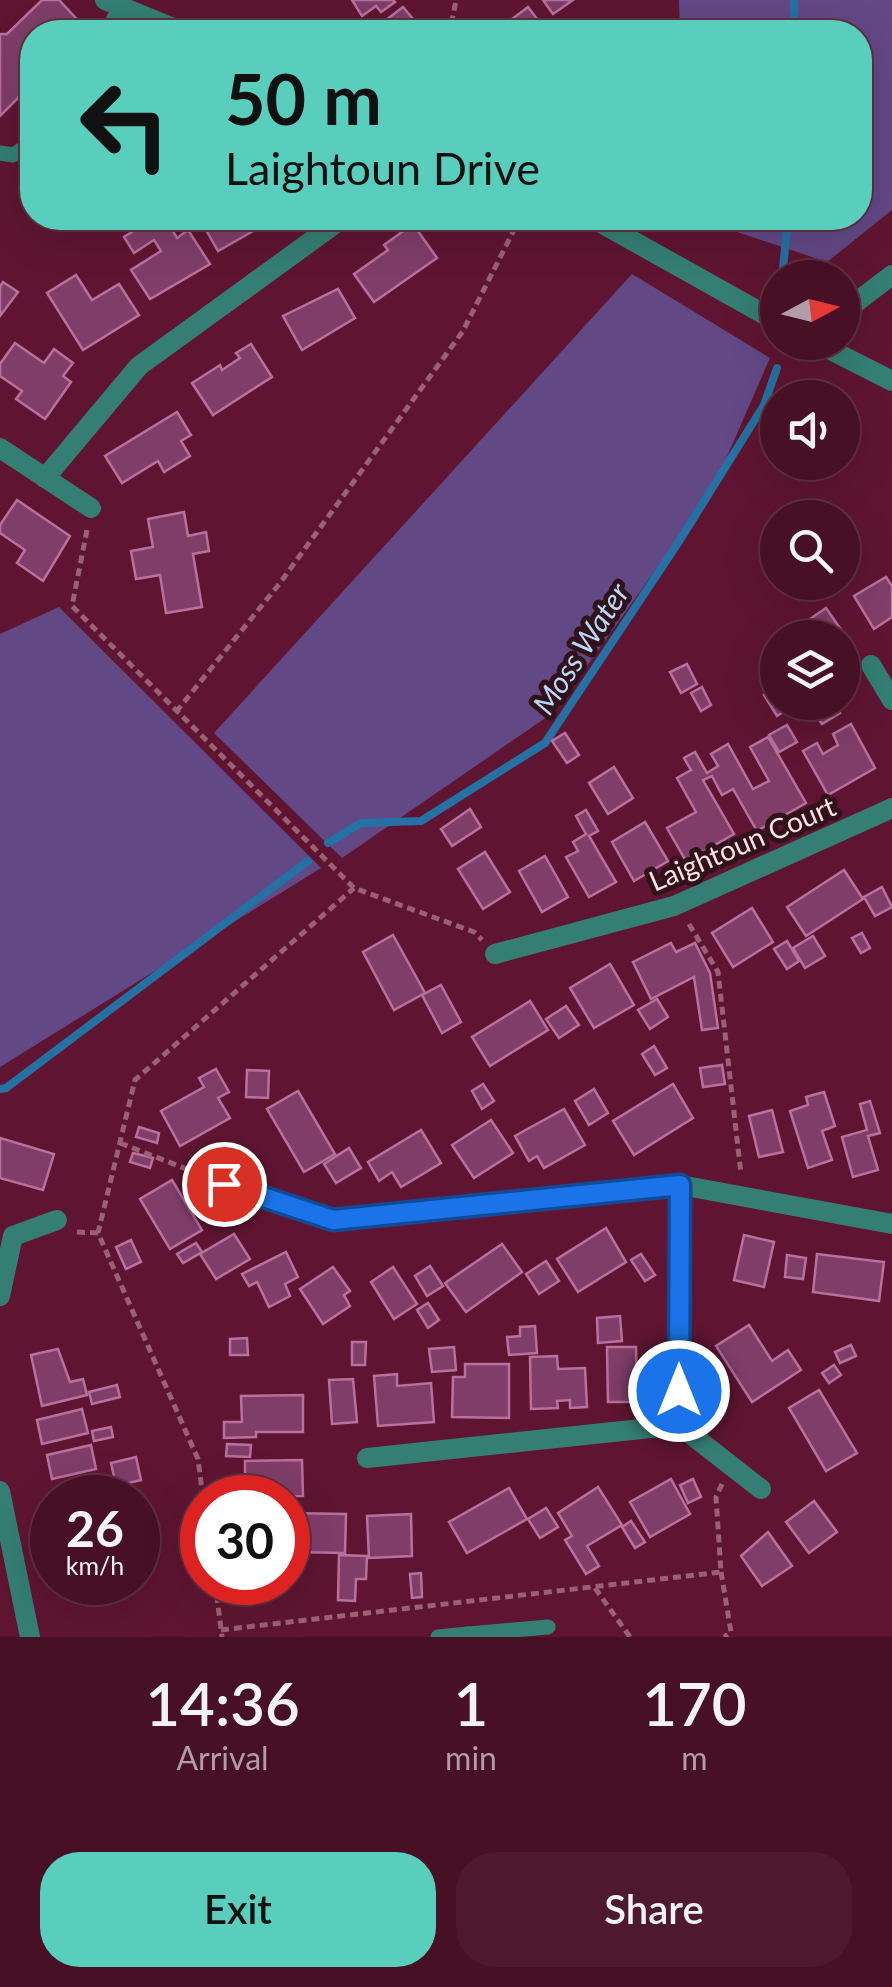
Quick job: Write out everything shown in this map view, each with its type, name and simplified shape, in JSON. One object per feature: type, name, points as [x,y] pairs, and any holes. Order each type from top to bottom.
[{"type":"street","points":[[113,3],[154,20]]},
{"type":"street","points":[[45,478],[139,366],[327,230]]},
{"type":"street","points":[[613,230],[760,312]]},
{"type":"street","points":[[860,299],[892,275]]},
{"type":"street","points":[[851,360],[892,381]]},
{"type":"street","points":[[0,448],[91,508]]},
{"type":"street","points":[[871,665],[892,700]]},
{"type":"street","name":"Laightoun Court","points":[[494,954],[677,905],[892,808]]},
{"type":"street","points":[[224,1184],[333,1220],[680,1185],[892,1224]]},
{"type":"street","points":[[679,1425],[680,1185]]},
{"type":"street","points":[[0,1296],[6,1230],[56,1220]]},
{"type":"street","points":[[368,1458],[679,1425],[761,1489]]},
{"type":"street","points":[[0,1492],[30,1637]]},
{"type":"lane","points":[[438,1637],[548,1627]]},
{"type":"path","points":[[176,712],[280,583],[463,331],[514,230]]},
{"type":"path","points":[[91,508],[72,606],[354,888],[474,932],[494,954]]},
{"type":"path","points":[[200,1475],[198,1459],[98,1234],[136,1080],[354,888]]},
{"type":"path","points":[[677,905],[718,972],[743,1196]]},
{"type":"path","points":[[120,1143],[224,1184]]},
{"type":"path","points":[[724,1637],[731,1632],[716,1497],[729,1467]]},
{"type":"path","points":[[218,1605],[222,1633],[722,1572]]},
{"type":"path","points":[[595,1588],[630,1637]]},
{"type":"shaded area","points":[[679,0],[892,0],[892,210],[872,226],[872,20],[680,20]]},
{"type":"shaded area","points":[[731,230],[867,230],[830,260],[821,260]]},
{"type":"shaded area","points":[[632,274],[760,352],[760,360],[769,360],[712,491],[554,712],[342,858],[214,733]]},
{"type":"shaded area","points":[[59,607],[321,868],[0,1067],[0,634]]},
{"type":"building","points":[[42,0],[59,0],[78,20],[21,20]]},
{"type":"building","points":[[352,0],[395,2],[381,12],[376,6],[362,16]]},
{"type":"building","points":[[543,0],[573,0],[553,14]]},
{"type":"building","points":[[403,7],[414,20],[386,20]]},
{"type":"building","points":[[528,7],[538,20],[511,20]]},
{"type":"building","points":[[20,21],[20,96],[0,116],[0,34],[7,34]]},
{"type":"building","points":[[135,230],[172,230],[177,238],[188,230],[210,264],[150,299],[131,270],[161,251],[154,240],[134,253],[124,237]]},
{"type":"building","points":[[206,230],[255,230],[218,251]]},
{"type":"building","points":[[405,230],[417,230],[437,258],[374,302],[354,274],[388,250],[384,245]]},
{"type":"building","points":[[76,275],[92,300],[119,284],[139,315],[83,350],[47,293]]},
{"type":"building","points":[[3,282],[18,292],[0,316],[0,287]]},
{"type":"building","points":[[338,289],[355,318],[302,350],[283,316]]},
{"type":"building","points":[[15,343],[44,363],[54,349],[73,363],[63,376],[71,382],[45,419],[16,399],[22,391],[0,376],[0,364]]},
{"type":"building","points":[[251,344],[272,377],[213,415],[192,383],[220,365],[222,370],[240,358],[236,353]]},
{"type":"building","points":[[177,412],[191,435],[181,441],[190,456],[164,472],[158,461],[122,483],[105,456]]},
{"type":"building","points":[[17,500],[70,536],[43,581],[17,563],[25,550],[0,533],[0,525]]},
{"type":"building","points":[[184,512],[188,536],[206,532],[209,551],[193,554],[202,607],[166,613],[160,575],[136,579],[131,551],[153,547],[148,519]]},
{"type":"building","points":[[886,577],[892,586],[892,617],[874,629],[856,600],[860,600],[860,592]]},
{"type":"building","points":[[826,608],[834,620],[808,620]]},
{"type":"building","points":[[687,664],[697,684],[681,693],[670,672]]},
{"type":"building","points":[[702,687],[711,705],[701,711],[691,693]]},
{"type":"building","points":[[851,724],[875,768],[828,795],[803,751],[817,743],[823,754],[838,745],[833,734]]},
{"type":"building","points":[[787,725],[797,742],[779,752],[769,735]]},
{"type":"building","points":[[565,733],[579,755],[567,763],[552,741]]},
{"type":"building","points":[[768,737],[806,803],[757,831],[733,789],[722,795],[712,776],[703,780],[734,834],[686,861],[667,828],[696,812],[677,778],[691,770],[684,758],[695,752],[707,773],[718,766],[711,754],[728,744],[753,789],[769,781],[750,747]]},
{"type":"building","points":[[614,767],[633,798],[608,814],[589,783]]},
{"type":"building","points":[[470,809],[481,827],[452,846],[441,829]]},
{"type":"building","points":[[586,810],[598,831],[589,836],[616,882],[589,897],[566,857],[578,851],[573,842],[586,834],[576,816]]},
{"type":"building","points":[[645,822],[668,861],[634,881],[612,842]]},
{"type":"building","points":[[485,852],[510,892],[483,909],[458,869]]},
{"type":"building","points":[[545,856],[568,897],[542,912],[519,871]]},
{"type":"building","points":[[844,870],[863,899],[806,936],[787,907]]},
{"type":"building","points":[[882,887],[892,907],[875,916],[864,897]]},
{"type":"building","points":[[752,908],[773,942],[733,967],[712,933]]},
{"type":"building","points":[[862,933],[870,948],[861,953],[852,938]]},
{"type":"building","points":[[393,935],[425,993],[394,1010],[363,952]]},
{"type":"building","points":[[813,936],[825,956],[805,968],[793,948]]},
{"type":"building","points":[[787,941],[799,961],[787,969],[774,949]]},
{"type":"building","points":[[671,943],[676,952],[695,943],[710,973],[718,1028],[702,1030],[694,977],[651,999],[633,962]]},
{"type":"building","points":[[610,964],[634,1005],[594,1028],[570,988]]},
{"type":"building","points":[[441,985],[461,1022],[442,1033],[422,995]]},
{"type":"building","points":[[657,999],[668,1017],[650,1029],[638,1010]]},
{"type":"building","points":[[530,1001],[548,1030],[490,1066],[472,1037]]},
{"type":"building","points":[[566,1006],[579,1025],[559,1038],[546,1019]]},
{"type":"building","points":[[654,1046],[667,1068],[655,1075],[642,1054]]},
{"type":"building","points":[[722,1065],[725,1084],[703,1087],[700,1068]]},
{"type":"building","points":[[216,1069],[229,1092],[218,1098],[230,1118],[180,1146],[161,1111],[204,1087],[199,1078]]},
{"type":"building","points":[[247,1070],[269,1071],[268,1098],[246,1097]]},
{"type":"building","points":[[483,1084],[494,1101],[482,1109],[472,1091]]},
{"type":"building","points":[[673,1084],[693,1118],[634,1155],[613,1121]]},
{"type":"building","points":[[594,1089],[608,1113],[589,1125],[575,1101]]},
{"type":"building","points":[[298,1091],[335,1154],[304,1172],[267,1109]]},
{"type":"building","points":[[824,1092],[835,1126],[822,1131],[832,1160],[808,1168],[790,1111],[808,1105],[806,1097]]},
{"type":"building","points":[[870,1101],[880,1133],[868,1136],[878,1170],[853,1177],[842,1137],[867,1130],[860,1104]]},
{"type":"building","points":[[564,1109],[585,1145],[544,1168],[537,1156],[529,1161],[515,1136]]},
{"type":"building","points":[[772,1110],[783,1152],[759,1157],[749,1116]]},
{"type":"building","points":[[491,1120],[513,1153],[474,1178],[452,1145]]},
{"type":"building","points":[[139,1127],[159,1133],[157,1143],[136,1137]]},
{"type":"building","points":[[421,1130],[441,1163],[401,1187],[392,1172],[379,1181],[368,1162]]},
{"type":"building","points":[[0,1138],[54,1154],[43,1190],[0,1178]]},
{"type":"building","points":[[349,1148],[361,1168],[336,1183],[324,1164]]},
{"type":"building","points":[[133,1153],[153,1158],[150,1168],[130,1162]]},
{"type":"building","points":[[172,1180],[202,1230],[170,1249],[140,1199]]},
{"type":"building","points":[[606,1228],[626,1262],[578,1292],[557,1259]]},
{"type":"building","points":[[234,1234],[250,1259],[216,1279],[200,1254]]},
{"type":"building","points":[[744,1235],[774,1242],[764,1287],[734,1280]]},
{"type":"building","points":[[131,1240],[141,1262],[126,1269],[116,1247]]},
{"type":"building","points":[[196,1243],[202,1252],[183,1263],[177,1254]]},
{"type":"building","points":[[502,1244],[522,1272],[466,1312],[445,1283]]},
{"type":"building","points":[[286,1252],[298,1277],[285,1284],[290,1296],[269,1307],[257,1282],[249,1286],[242,1274]]},
{"type":"building","points":[[641,1254],[655,1275],[645,1281],[631,1260]]},
{"type":"building","points":[[817,1254],[884,1262],[879,1301],[813,1292]]},
{"type":"building","points":[[787,1255],[806,1258],[803,1279],[785,1277]]},
{"type":"building","points":[[546,1261],[559,1281],[539,1294],[526,1274]]},
{"type":"building","points":[[430,1266],[443,1286],[427,1296],[415,1276]]},
{"type":"building","points":[[333,1267],[350,1291],[344,1295],[350,1306],[323,1324],[300,1289]]},
{"type":"building","points":[[393,1267],[417,1304],[394,1319],[371,1282]]},
{"type":"building","points":[[428,1303],[439,1320],[428,1328],[417,1310]]},
{"type":"building","points":[[620,1316],[622,1341],[598,1343],[597,1318]]},
{"type":"building","points":[[749,1325],[772,1361],[788,1350],[801,1370],[752,1402],[716,1346]]},
{"type":"building","points":[[535,1326],[537,1353],[509,1355],[507,1337],[520,1336],[520,1327]]},
{"type":"building","points":[[247,1338],[248,1355],[230,1355],[230,1339]]},
{"type":"building","points":[[352,1342],[366,1342],[365,1365],[352,1365]]},
{"type":"building","points":[[851,1345],[856,1356],[840,1363],[835,1352]]},
{"type":"building","points":[[454,1347],[456,1370],[432,1372],[429,1349]]},
{"type":"building","points":[[607,1347],[636,1347],[637,1402],[608,1402]]},
{"type":"building","points":[[58,1349],[70,1382],[83,1379],[87,1395],[42,1406],[31,1355]]},
{"type":"building","points":[[557,1356],[558,1369],[585,1368],[587,1407],[570,1408],[570,1400],[557,1401],[558,1408],[531,1409],[530,1357]]},
{"type":"building","points":[[465,1364],[509,1364],[509,1418],[452,1417],[453,1377],[465,1377]]},
{"type":"building","points":[[834,1365],[841,1375],[829,1383],[822,1373]]},
{"type":"building","points":[[397,1374],[397,1386],[431,1383],[434,1422],[378,1426],[374,1376]]},
{"type":"building","points":[[353,1379],[357,1422],[332,1424],[329,1380]]},
{"type":"building","points":[[117,1385],[120,1397],[92,1404],[89,1392]]},
{"type":"building","points":[[819,1390],[857,1453],[826,1471],[789,1408]]},
{"type":"building","points":[[303,1395],[303,1432],[256,1432],[256,1437],[224,1438],[224,1422],[242,1422],[241,1396]]},
{"type":"building","points":[[82,1409],[88,1433],[42,1444],[37,1420]]},
{"type":"building","points":[[111,1427],[113,1437],[94,1441],[92,1431]]},
{"type":"building","points":[[227,1444],[251,1445],[250,1457],[226,1456]]},
{"type":"building","points":[[91,1445],[96,1469],[51,1475],[47,1455]]},
{"type":"building","points":[[136,1457],[140,1475],[114,1475],[111,1463]]},
{"type":"building","points":[[302,1460],[302,1475],[245,1475],[245,1461]]},
{"type":"building","points":[[671,1479],[690,1514],[650,1537],[630,1502]]},
{"type":"building","points":[[693,1479],[701,1497],[688,1503],[680,1485]]},
{"type":"building","points":[[598,1487],[622,1525],[587,1546],[599,1566],[586,1574],[565,1540],[572,1536],[558,1513]]},
{"type":"building","points":[[509,1488],[527,1519],[467,1553],[449,1522]]},
{"type":"building","points":[[814,1501],[837,1532],[809,1553],[786,1522]]},
{"type":"building","points":[[546,1508],[558,1527],[540,1538],[528,1519]]},
{"type":"building","points":[[310,1513],[346,1514],[345,1553],[310,1552]]},
{"type":"building","points":[[411,1514],[412,1556],[369,1558],[367,1516]]},
{"type":"building","points":[[631,1521],[645,1542],[635,1548],[622,1527]]},
{"type":"building","points":[[768,1532],[792,1566],[762,1586],[741,1556]]},
{"type":"building","points":[[339,1555],[367,1556],[366,1579],[356,1579],[355,1601],[338,1600]]},
{"type":"building","points":[[421,1573],[422,1597],[412,1598],[410,1574]]},
{"type":"waterway","name":"Moss Water","points":[[794,0],[794,20]]},
{"type":"waterway","name":"Moss Water","points":[[784,260],[787,230]]},
{"type":"waterway","name":"Moss Water","points":[[328,843],[361,823],[421,821],[545,743],[764,405],[777,368]]},
{"type":"waterway","name":"Moss Water","points":[[0,1089],[308,861]]},
{"type":"route","points":[[224,1184],[333,1220],[680,1185],[679,1391]]}]
